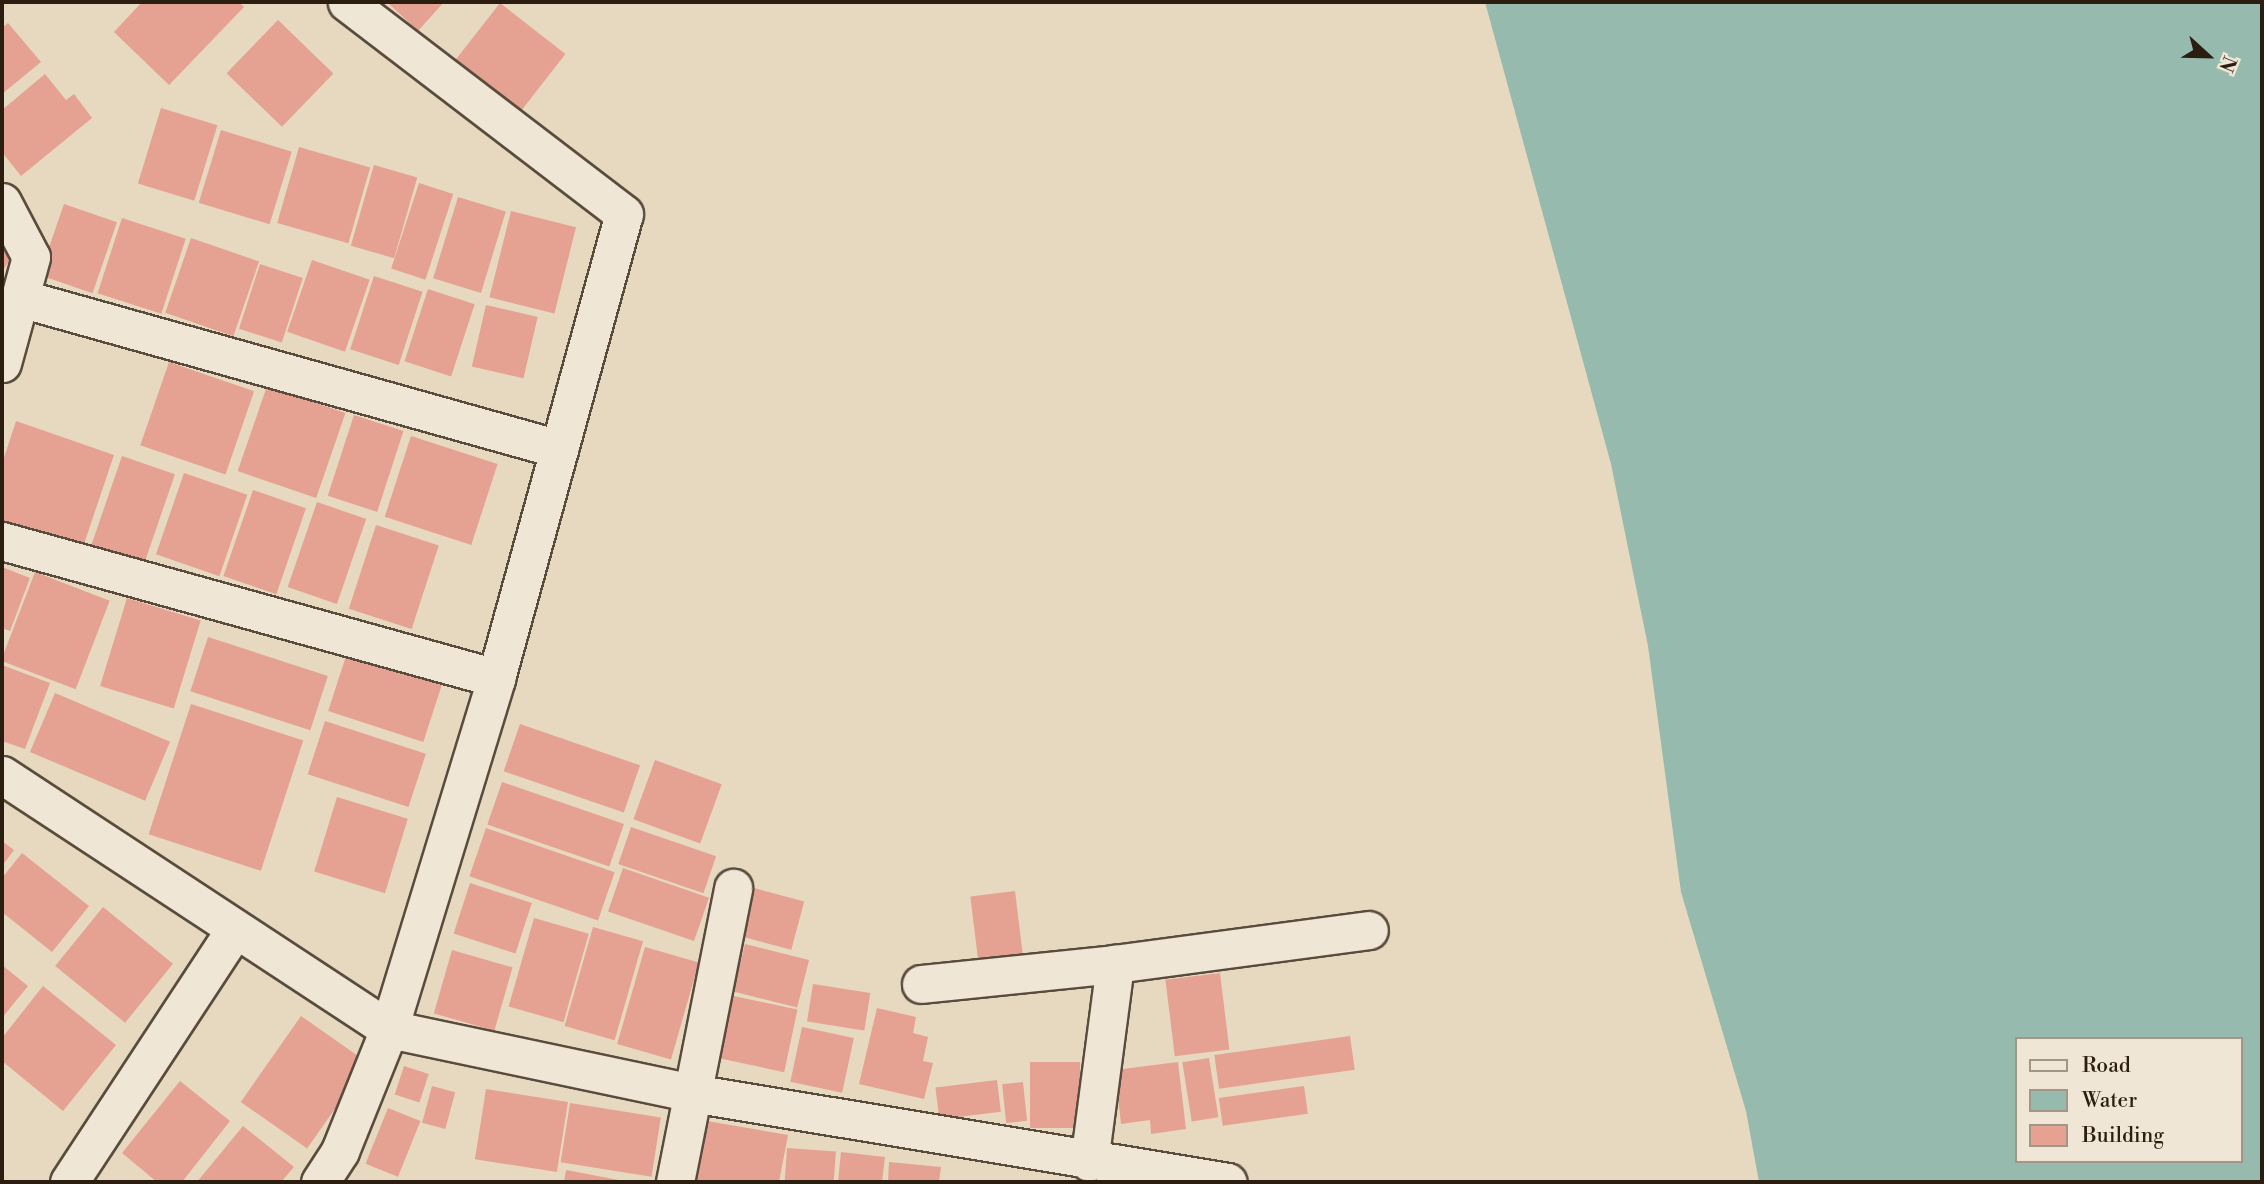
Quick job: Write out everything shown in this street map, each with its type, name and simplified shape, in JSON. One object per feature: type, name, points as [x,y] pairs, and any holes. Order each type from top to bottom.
[{"type":"street","points":[[320,1182],[340,1150],[389,1029],[496,678],[624,214],[348,2]]},
{"type":"street","points":[[2,202],[31,257],[2,363]]},
{"type":"street","points":[[20,298],[559,449]]},
{"type":"street","points":[[2,541],[496,678]]},
{"type":"street","points":[[2,775],[234,931],[389,1029],[692,1093],[1089,1162],[1228,1182]]},
{"type":"street","points":[[675,1182],[733,888]]},
{"type":"street","points":[[920,984],[1115,964],[1369,930]]},
{"type":"street","points":[[69,1182],[234,931]]},
{"type":"street","points":[[1089,1162],[1115,964]]},
{"type":"water","points":[[1485,2],[2262,2],[2262,1182],[1759,1182],[1746,1111],[1681,892],[1648,646],[1611,464]]},
{"type":"building","points":[[142,2],[239,2],[244,7],[169,85],[114,32]]},
{"type":"building","points":[[387,2],[444,2],[418,31]]},
{"type":"building","points":[[500,3],[565,54],[515,119],[450,68]]},
{"type":"building","points":[[278,20],[333,73],[282,127],[227,73]]},
{"type":"building","points":[[8,23],[41,62],[2,94],[2,28]]},
{"type":"building","points":[[45,74],[66,100],[74,94],[92,118],[21,176],[2,152],[2,110]]},
{"type":"building","points":[[161,108],[217,125],[194,201],[138,184]]},
{"type":"building","points":[[221,130],[292,152],[270,224],[199,203]]},
{"type":"building","points":[[299,147],[370,167],[348,243],[277,223]]},
{"type":"building","points":[[374,165],[417,177],[394,258],[351,246]]},
{"type":"building","points":[[419,183],[453,194],[425,280],[391,269]]},
{"type":"building","points":[[458,197],[506,212],[481,293],[433,278]]},
{"type":"building","points":[[64,204],[117,222],[93,293],[40,275]]},
{"type":"building","points":[[511,211],[576,227],[554,314],[489,297]]},
{"type":"building","points":[[122,218],[186,239],[161,314],[98,293]]},
{"type":"building","points":[[191,238],[259,261],[233,336],[165,313]]},
{"type":"building","points":[[2,240],[17,251],[2,271]]},
{"type":"building","points":[[312,260],[370,280],[345,352],[287,332]]},
{"type":"building","points":[[260,264],[303,278],[282,343],[239,329]]},
{"type":"building","points":[[374,276],[423,292],[399,365],[350,349]]},
{"type":"building","points":[[428,289],[475,304],[451,376],[405,361]]},
{"type":"building","points":[[486,305],[538,317],[523,378],[472,366]]},
{"type":"building","points":[[169,362],[254,391],[225,475],[140,445]]},
{"type":"building","points":[[267,386],[345,413],[316,498],[238,471]]},
{"type":"building","points":[[354,415],[403,431],[377,512],[328,496]]},
{"type":"building","points":[[16,421],[114,455],[82,550],[2,522],[2,464]]},
{"type":"building","points":[[411,436],[498,464],[471,545],[385,517]]},
{"type":"building","points":[[122,456],[175,474],[143,566],[90,548]]},
{"type":"building","points":[[184,473],[247,495],[219,576],[156,554]]},
{"type":"building","points":[[253,490],[306,508],[276,594],[223,576]]},
{"type":"building","points":[[317,502],[366,519],[337,604],[288,587]]},
{"type":"building","points":[[376,525],[439,545],[412,629],[349,609]]},
{"type":"building","points":[[2,567],[30,578],[10,631],[2,628]]},
{"type":"building","points":[[35,572],[110,601],[76,689],[2,661]]},
{"type":"building","points":[[127,598],[201,621],[174,708],[100,686]]},
{"type":"building","points":[[208,637],[328,676],[310,730],[190,691]]},
{"type":"building","points":[[347,653],[442,684],[423,742],[328,711]]},
{"type":"building","points":[[2,665],[50,683],[25,749],[2,741]]},
{"type":"building","points":[[55,693],[170,742],[145,801],[30,752]]},
{"type":"building","points":[[191,704],[303,740],[261,871],[149,834]]},
{"type":"building","points":[[325,721],[426,754],[409,807],[308,774]]},
{"type":"building","points":[[520,724],[640,765],[624,813],[504,771]]},
{"type":"building","points":[[655,760],[722,784],[700,843],[633,819]]},
{"type":"building","points":[[502,782],[624,824],[609,867],[487,825]]},
{"type":"building","points":[[337,797],[408,819],[385,893],[314,872]]},
{"type":"building","points":[[631,827],[716,856],[703,893],[618,864]]},
{"type":"building","points":[[486,828],[615,872],[598,920],[469,876]]},
{"type":"building","points":[[2,841],[14,850],[2,866]]},
{"type":"building","points":[[22,853],[89,906],[52,952],[2,912],[2,878]]},
{"type":"building","points":[[623,868],[709,898],[694,941],[608,911]]},
{"type":"building","points":[[470,883],[532,903],[515,953],[454,933]]},
{"type":"building","points":[[754,888],[804,901],[791,950],[741,936]]},
{"type":"building","points":[[1015,891],[1024,964],[979,970],[970,896]]},
{"type":"building","points":[[103,907],[173,964],[125,1023],[55,966]]},
{"type":"building","points":[[534,918],[589,934],[563,1022],[509,1006]]},
{"type":"building","points":[[593,927],[643,941],[615,1040],[565,1026]]},
{"type":"building","points":[[745,944],[809,960],[797,1008],[733,992]]},
{"type":"building","points":[[645,947],[699,962],[671,1060],[617,1044]]},
{"type":"building","points":[[452,950],[513,967],[494,1031],[434,1013]]},
{"type":"building","points":[[2,965],[28,986],[2,1018]]},
{"type":"building","points":[[1220,973],[1229,1049],[1175,1056],[1165,980]]},
{"type":"building","points":[[813,984],[870,993],[864,1031],[807,1022]]},
{"type":"building","points":[[43,986],[116,1045],[63,1111],[2,1061],[2,1038]]},
{"type":"building","points":[[729,995],[797,1010],[784,1072],[716,1058]]},
{"type":"building","points":[[877,1008],[916,1017],[913,1033],[928,1037],[923,1061],[933,1063],[924,1099],[859,1084]]},
{"type":"building","points":[[301,1016],[367,1062],[307,1148],[241,1102]]},
{"type":"building","points":[[802,1027],[854,1038],[842,1093],[790,1082]]},
{"type":"building","points":[[1350,1036],[1355,1070],[1219,1089],[1214,1055]]},
{"type":"building","points":[[1209,1058],[1218,1117],[1192,1121],[1182,1062]]},
{"type":"building","points":[[1030,1062],[1080,1062],[1080,1128],[1030,1128]]},
{"type":"building","points":[[1178,1062],[1186,1129],[1151,1134],[1150,1120],[1121,1124],[1115,1070]]},
{"type":"building","points":[[404,1066],[429,1074],[419,1103],[395,1095]]},
{"type":"building","points":[[997,1080],[1001,1112],[939,1119],[935,1088]]},
{"type":"building","points":[[180,1081],[230,1121],[182,1182],[157,1182],[122,1153]]},
{"type":"building","points":[[1023,1082],[1027,1121],[1006,1123],[1002,1084]]},
{"type":"building","points":[[432,1086],[455,1092],[445,1129],[422,1123]]},
{"type":"building","points":[[1304,1086],[1308,1114],[1223,1126],[1219,1098]]},
{"type":"building","points":[[486,1089],[568,1102],[557,1172],[475,1159]]},
{"type":"building","points":[[570,1103],[661,1117],[651,1177],[561,1162]]},
{"type":"building","points":[[388,1108],[420,1121],[398,1177],[366,1164]]},
{"type":"building","points":[[701,1120],[788,1135],[779,1182],[690,1182]]},
{"type":"building","points":[[243,1126],[294,1167],[281,1182],[197,1182]]},
{"type":"building","points":[[787,1148],[836,1151],[834,1182],[785,1182]]},
{"type":"building","points":[[841,1152],[885,1157],[882,1182],[838,1182]]},
{"type":"building","points":[[889,1162],[941,1167],[939,1182],[888,1182]]},
{"type":"building","points":[[566,1170],[624,1181],[624,1182],[564,1182]]}]
